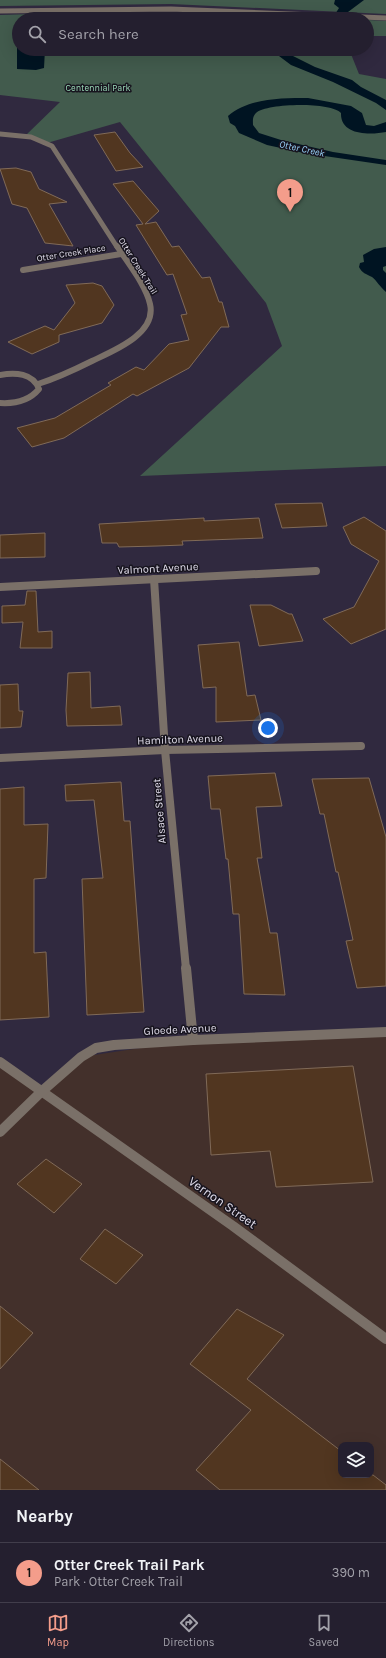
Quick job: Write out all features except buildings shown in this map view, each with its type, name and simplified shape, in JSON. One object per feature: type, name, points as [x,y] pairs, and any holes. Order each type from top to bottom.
[{"type":"street","points":[[0,11],[171,9],[242,12]]},
{"type":"street","points":[[374,17],[386,18]]},
{"type":"street","name":"Otter Creek Trail","points":[[0,134],[21,136],[38,140],[52,146],[149,297],[151,312],[147,323],[141,332],[124,346],[55,379],[38,384]]},
{"type":"street","name":"Otter Creek Place","points":[[23,270],[121,254]]},
{"type":"street","points":[[0,375],[24,375],[34,379],[38,384],[39,390],[28,400],[18,403],[0,403]]},
{"type":"street","name":"Valmont Avenue","points":[[0,587],[316,571]]},
{"type":"street","name":"Alsace Street","points":[[154,579],[165,750],[174,856],[193,1040]]},
{"type":"street","name":"Hamilton Avenue","points":[[0,758],[165,750],[361,746]]},
{"type":"street","name":"Gloede Avenue","points":[[0,1132],[41,1092],[81,1057],[96,1048],[114,1045],[193,1040],[386,1032]]},
{"type":"street","points":[[0,1062],[41,1092]]},
{"type":"street","name":"Vernon Street","points":[[41,1092],[233,1226],[386,1339]]},
{"type":"shaded area","points":[[386,1032],[386,1490],[0,1490],[0,1063],[41,1092],[81,1057],[193,1040]]},
{"type":"green space","points":[[0,0],[386,0],[386,14],[374,13],[374,12],[343,12],[171,4],[0,6]]},
{"type":"green space","name":"Centennial Park","points":[[0,15],[12,15],[12,56],[352,56],[359,74],[386,79],[386,466],[140,476],[282,346],[266,303],[120,122],[47,143],[25,136],[60,102],[0,95]]},
{"type":"green space","points":[[374,20],[386,21],[386,36],[374,36]]},
{"type":"water","points":[[335,0],[364,0],[348,12],[336,12],[339,8],[334,4]]},
{"type":"water","points":[[17,56],[45,56],[44,68],[36,70],[17,69]]},
{"type":"water","points":[[279,56],[293,56],[315,67],[352,80],[361,87],[386,100],[386,110],[376,103],[333,82],[291,65]]},
{"type":"water","name":"Otter Creek","points":[[287,98],[308,98],[351,106],[362,113],[366,125],[374,126],[386,122],[386,132],[372,134],[351,130],[342,121],[341,113],[335,109],[299,105],[273,107],[262,110],[255,114],[253,125],[259,133],[281,140],[333,152],[386,160],[386,165],[304,153],[267,145],[239,133],[235,126],[230,123],[228,116],[236,110],[256,102]]},
{"type":"water","points":[[386,247],[386,266],[383,267],[383,270],[386,273],[386,292],[372,277],[363,272],[359,267],[360,263],[364,262],[363,255],[374,249]]},
{"type":"place","name":"Otter Creek Trail Park","points":[[290,212]]}]
